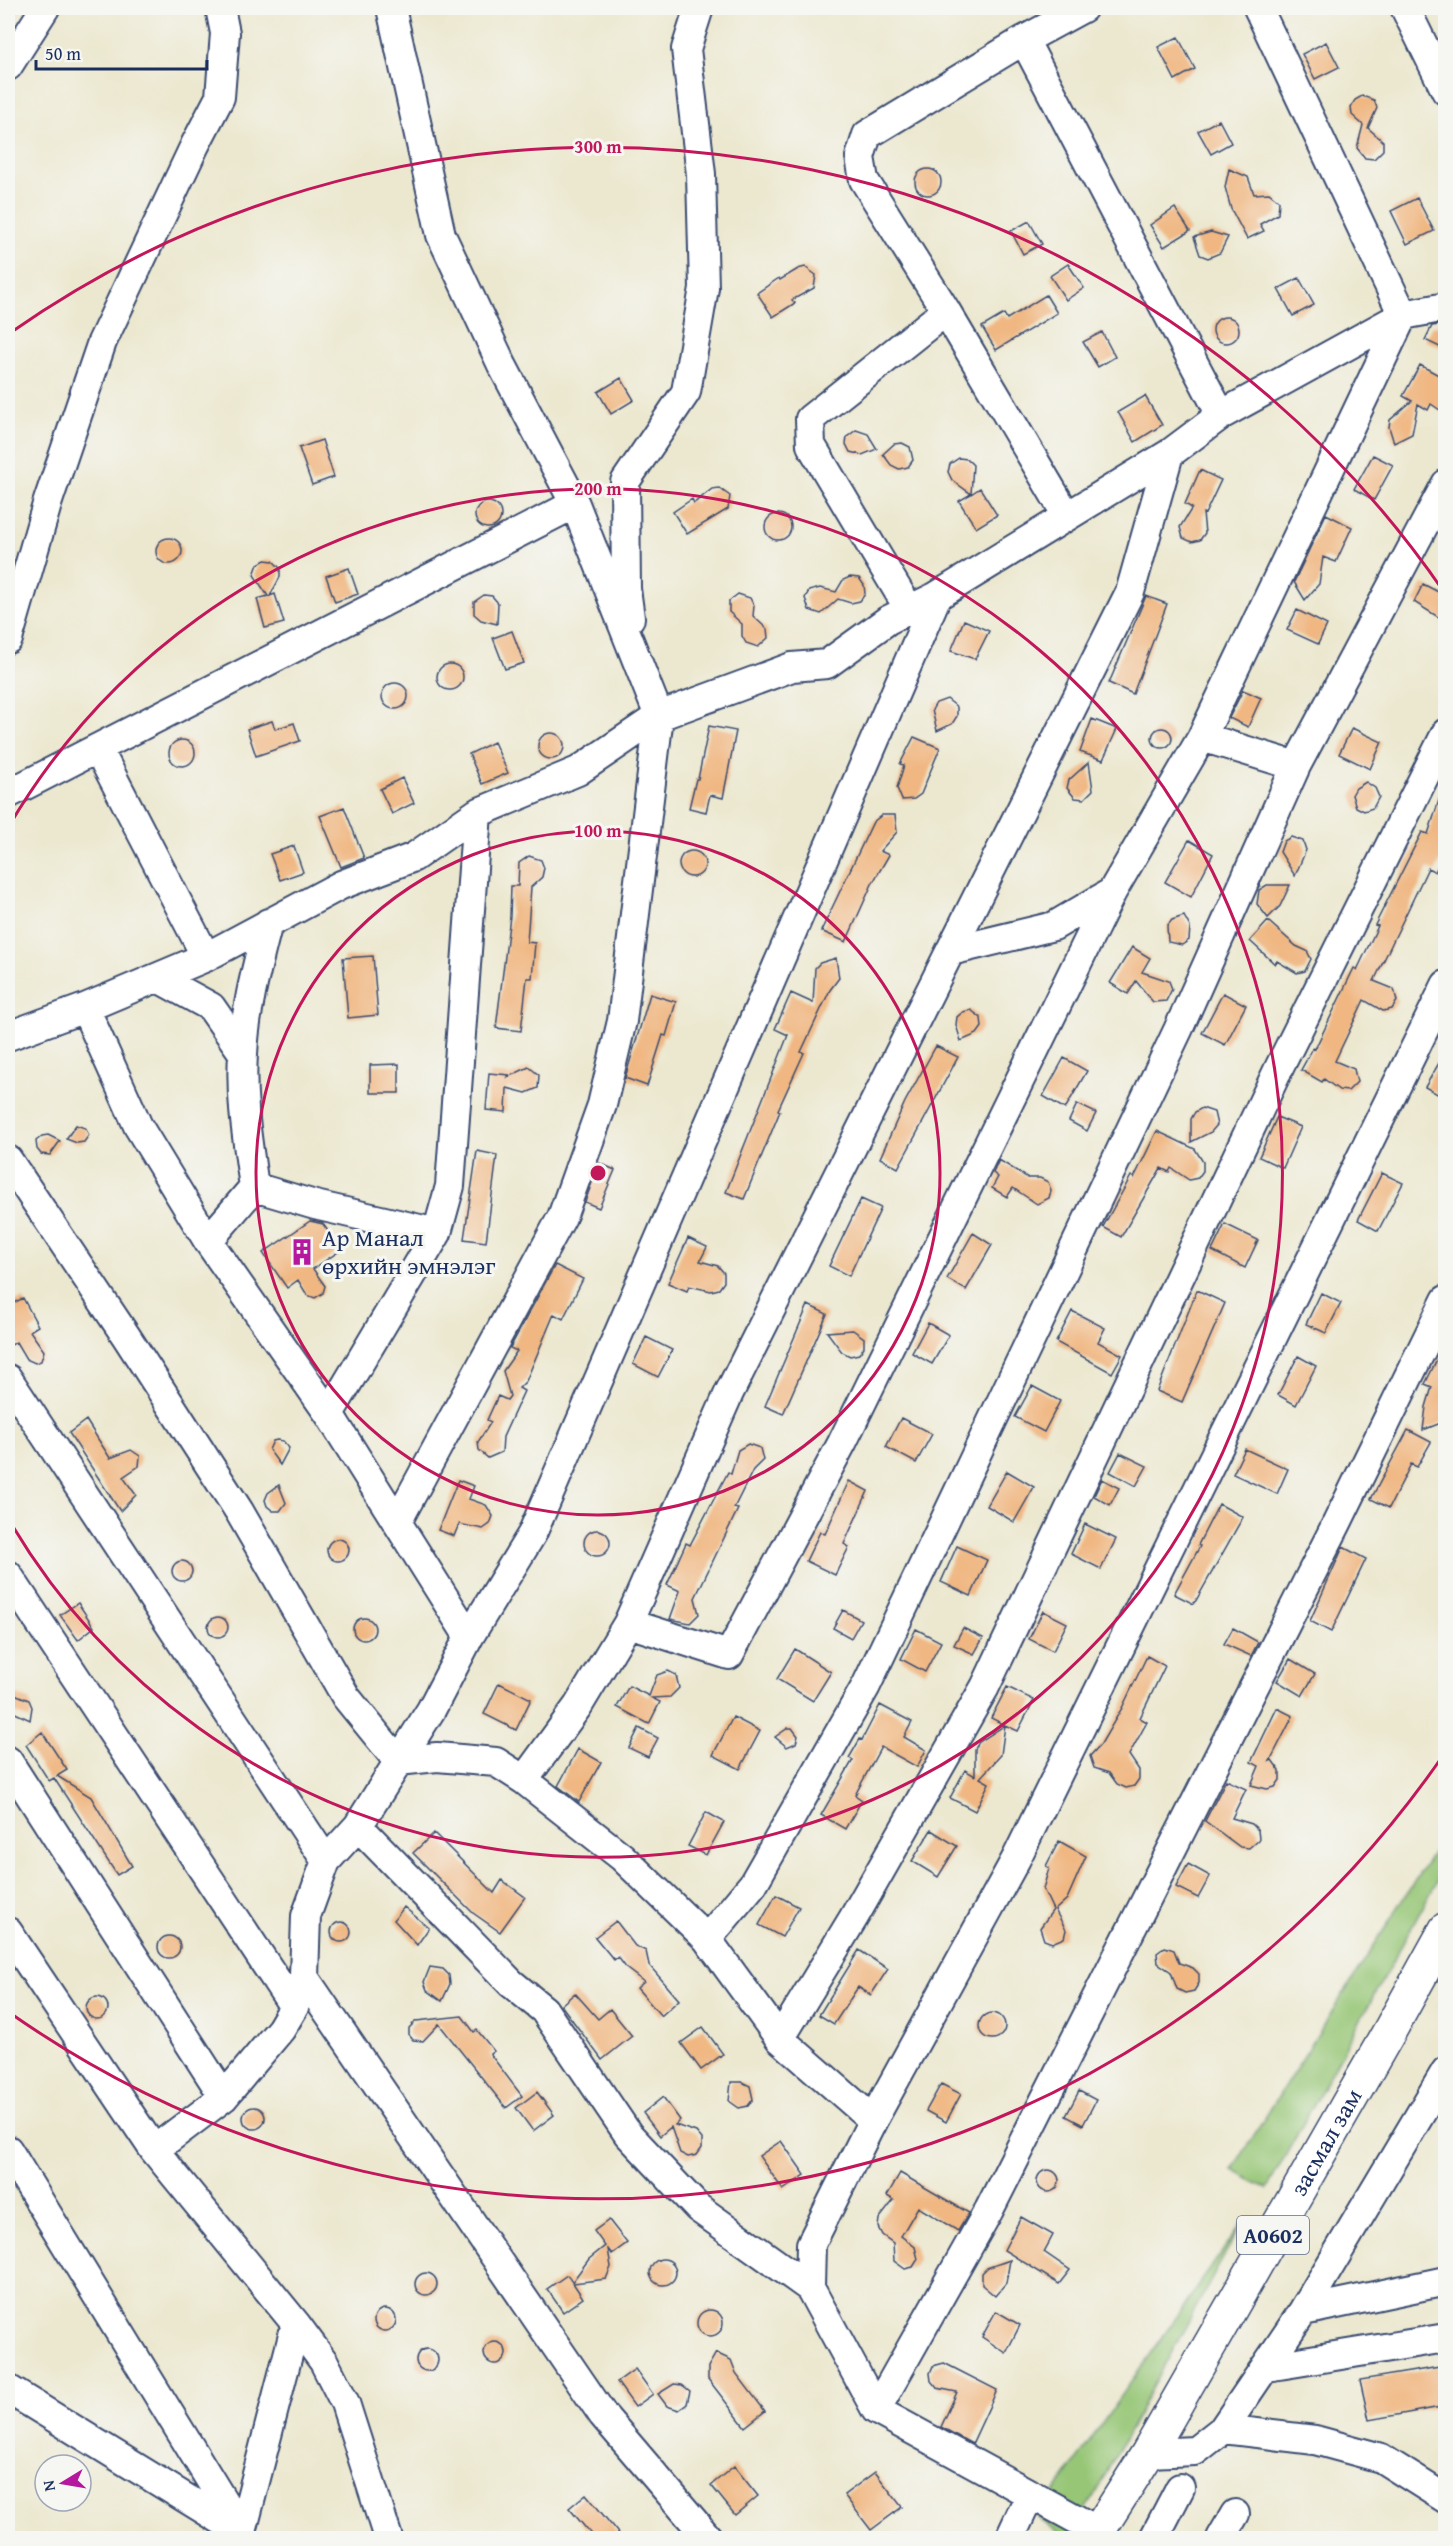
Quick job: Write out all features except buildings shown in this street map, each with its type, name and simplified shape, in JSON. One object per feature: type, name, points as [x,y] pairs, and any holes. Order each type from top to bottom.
[{"type":"highway","name":"засмал зам","points":[[1096,2535],[1148,2453],[1446,1929]]},
{"type":"street","points":[[8,66],[45,8]]},
{"type":"street","points":[[8,639],[48,501],[102,342],[220,97],[225,33],[220,8]]},
{"type":"street","points":[[391,8],[441,235],[502,365],[575,504],[659,716],[622,1021],[602,1105],[562,1217],[397,1522]]},
{"type":"street","points":[[680,8],[687,56]]},
{"type":"street","points":[[636,656],[626,589],[625,482],[686,392],[704,288],[701,174],[686,49],[699,8]]},
{"type":"street","points":[[1067,516],[946,311],[864,180],[860,157],[867,135],[1024,40],[1083,8]]},
{"type":"street","points":[[1257,8],[1403,315]]},
{"type":"street","points":[[1405,8],[1446,91]]},
{"type":"street","points":[[1024,40],[1221,415]]},
{"type":"street","points":[[8,1036],[85,1008],[206,957],[341,885],[414,857],[477,813],[578,771],[659,716],[792,667],[827,664],[888,620],[937,596],[1169,454],[1221,415],[1403,315],[1446,307]]},
{"type":"street","points":[[909,609],[811,445],[810,418],[946,311]]},
{"type":"street","points":[[628,1623],[729,1655],[842,1443],[1112,892],[1202,737],[1403,315]]},
{"type":"street","points":[[524,1780],[578,1706],[628,1623],[729,1394],[1130,592],[1169,454]]},
{"type":"street","points":[[707,1939],[753,1884],[866,1686],[1178,1030],[1296,766],[1446,483]]},
{"type":"street","points":[[8,794],[575,504]]},
{"type":"street","points":[[154,2150],[224,2097],[281,2029],[294,2007],[304,1977],[306,1916],[326,1862],[358,1826],[431,1710],[469,1637],[532,1534],[937,596]]},
{"type":"street","points":[[780,2039],[854,1917],[985,1687],[1280,1066],[1446,733]]},
{"type":"street","points":[[1202,737],[1296,766]]},
{"type":"street","points":[[98,749],[206,957]]},
{"type":"street","points":[[329,1413],[437,1233],[450,1185],[477,813]]},
{"type":"street","points":[[951,951],[1054,926],[1112,892]]},
{"type":"street","points":[[208,1242],[254,1187],[243,1102],[243,1053],[254,978],[268,923]]},
{"type":"street","points":[[158,978],[211,1007],[243,1053]]},
{"type":"street","points":[[810,2288],[811,2244],[873,2120],[1016,1859],[1446,986]]},
{"type":"street","points":[[85,1008],[138,1126],[208,1242],[329,1413],[469,1637]]},
{"type":"street","points":[[8,1160],[126,1335],[239,1511],[346,1698],[398,1761]]},
{"type":"street","points":[[254,1187],[315,1205],[437,1233]]},
{"type":"street","points":[[876,2410],[989,2211],[1337,1523],[1446,1300]]},
{"type":"street","points":[[8,1379],[326,1862]]},
{"type":"street","points":[[8,1575],[294,2007]]},
{"type":"street","points":[[398,1761],[437,1757],[496,1762],[524,1780],[622,1857],[707,1939],[780,2039],[873,2120]]},
{"type":"street","points":[[8,1761],[224,2097]]},
{"type":"street","points":[[358,1826],[511,1983],[544,2010],[628,2134],[698,2208],[810,2288],[876,2410],[1030,2495],[1096,2535]]},
{"type":"street","points":[[8,1932],[154,2150],[296,2324],[324,2362],[345,2403],[388,2538]]},
{"type":"street","points":[[304,1977],[603,2415],[708,2538]]},
{"type":"street","points":[[1148,2453],[1195,2451],[1223,2429],[1304,2311],[1446,2071]]},
{"type":"street","points":[[8,2150],[246,2535]]},
{"type":"street","points":[[1304,2311],[1446,2282]]},
{"type":"street","points":[[246,2535],[296,2324]]},
{"type":"street","points":[[1267,2367],[1446,2338]]},
{"type":"street","points":[[8,2389],[246,2535]]},
{"type":"street","points":[[1223,2429],[1314,2440],[1381,2458],[1446,2499]]},
{"type":"street","points":[[1154,2538],[1180,2488]]},
{"type":"street","points":[[1010,2538],[1030,2495]]},
{"type":"street","points":[[1221,2538],[1235,2514]]},
{"type":"green space","points":[[1445,1833],[1445,1867],[1267,2189],[1232,2170]]},
{"type":"green space","points":[[1242,2223],[1071,2538],[1066,2538],[1037,2517]]},
{"type":"place","name":"Ар Манал өрхийн эмнэлэг","points":[[302,1252]]}]
